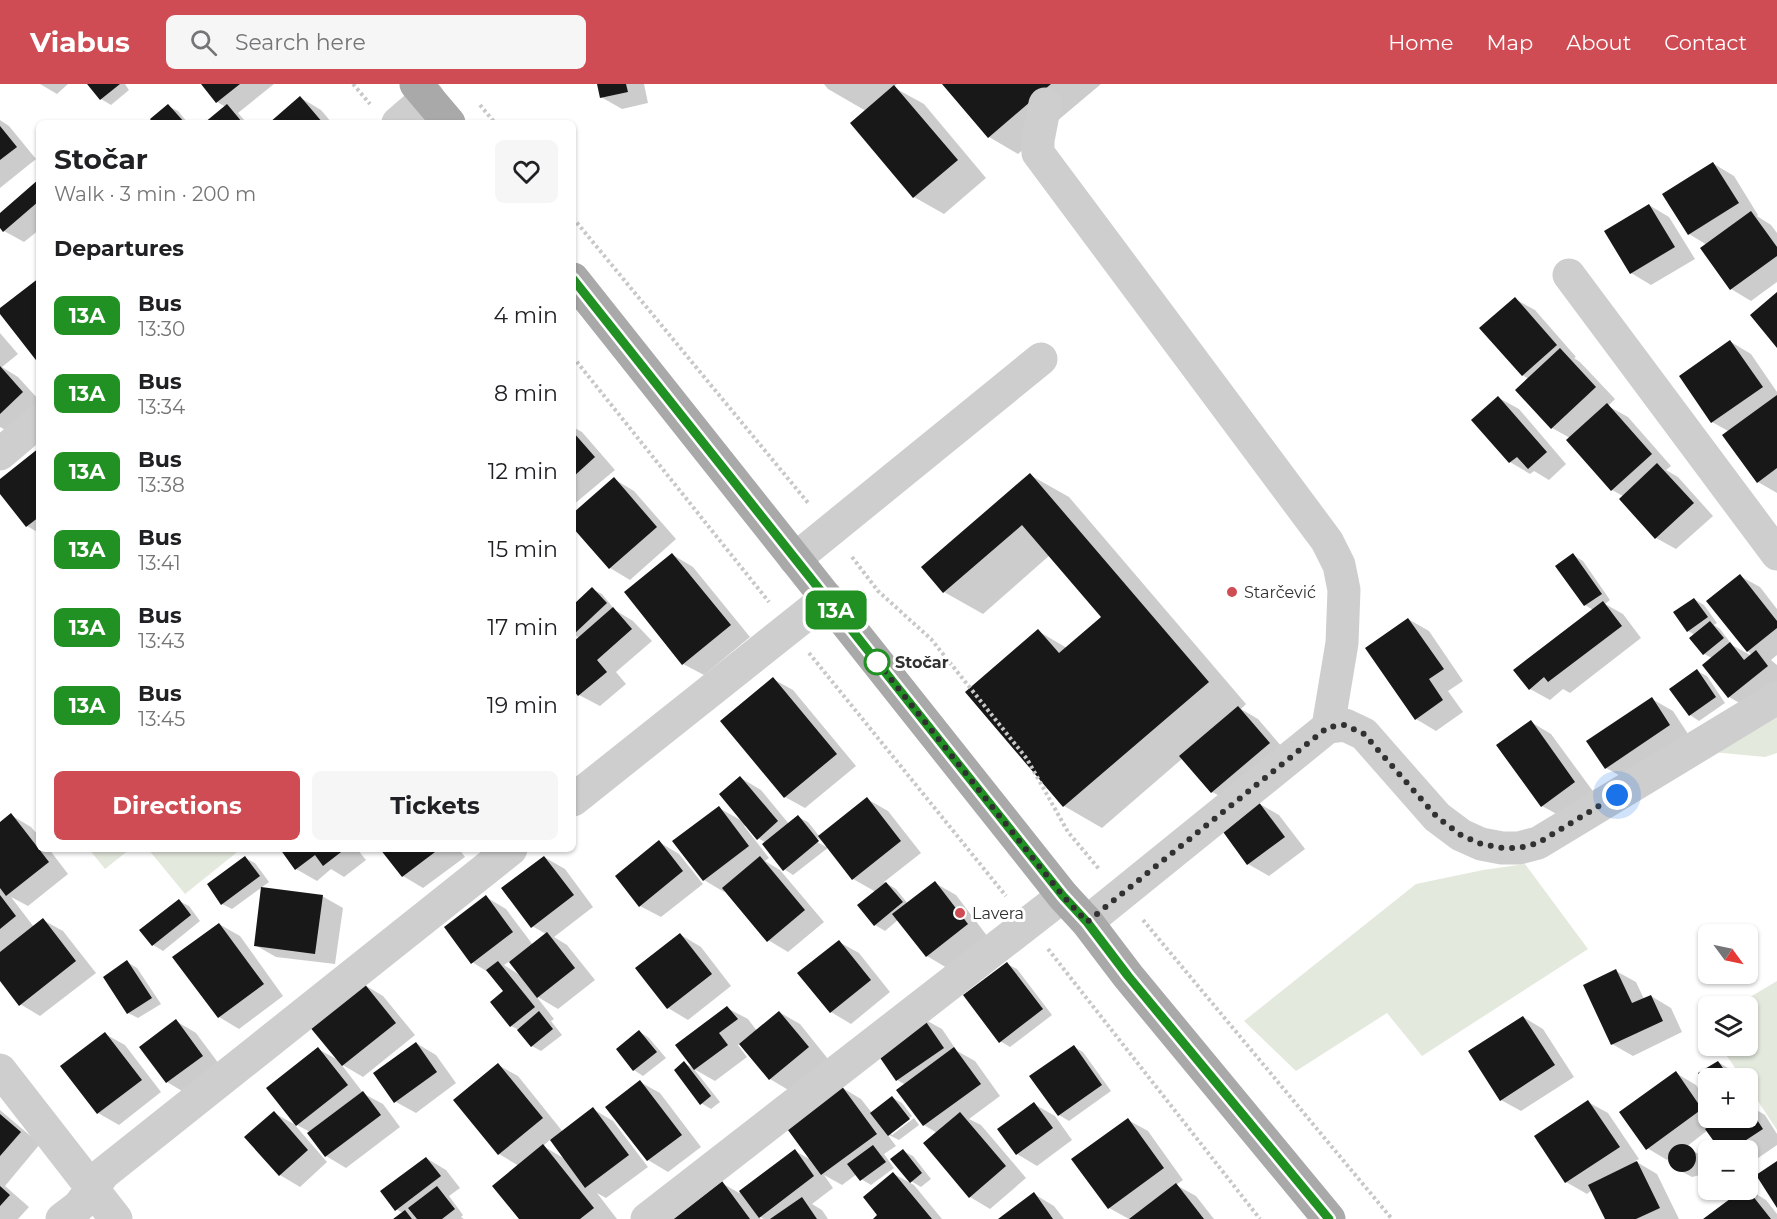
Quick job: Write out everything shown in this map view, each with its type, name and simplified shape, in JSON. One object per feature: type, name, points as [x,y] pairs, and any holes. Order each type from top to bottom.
[{"type":"main road","points":[[422,91],[446,120]]},
{"type":"main road","points":[[576,283],[1063,896],[1087,922],[1135,985],[1329,1219]]},
{"type":"street","points":[[400,120],[422,91]]},
{"type":"street","points":[[1045,104],[1038,140],[1038,153],[1327,541],[1339,565],[1344,590],[1341,643],[1328,727]]},
{"type":"street","points":[[1569,274],[1777,554]]},
{"type":"street","points":[[795,559],[1041,359]]},
{"type":"street","points":[[0,454],[36,424]]},
{"type":"street","points":[[576,798],[827,598]]},
{"type":"street","points":[[1087,922],[1328,727],[1345,725],[1364,734],[1437,817],[1461,835],[1481,844],[1519,848],[1538,843],[1777,698]]},
{"type":"street","points":[[63,1219],[79,1206],[104,1173],[507,852]]},
{"type":"street","points":[[646,1219],[1063,896]]},
{"type":"street","points":[[0,1070],[116,1219]]},
{"type":"path","points":[[576,222],[879,591],[931,639],[1020,749],[1068,832],[1392,1219]]},
{"type":"path","points":[[576,361],[1028,923],[1260,1219]]},
{"type":"shaded area","points":[[1777,710],[1777,753],[1765,757],[1712,752]]},
{"type":"shaded area","points":[[91,852],[126,852],[105,869]]},
{"type":"shaded area","points":[[150,852],[237,852],[185,894]]},
{"type":"shaded area","points":[[1525,864],[1588,949],[1422,1056],[1387,1013],[1296,1071],[1244,1021],[1416,884]]},
{"type":"shaded area","points":[[1777,981],[1777,1130],[1758,1101],[1758,1068],[1735,1068],[1727,1056],[1758,1056],[1758,996],[1752,996]]},
{"type":"building","points":[[87,84],[120,84],[100,100]]},
{"type":"building","points":[[201,84],[240,84],[216,103]]},
{"type":"building","points":[[597,84],[626,84],[628,92],[600,98]]},
{"type":"building","points":[[942,84],[1051,84],[988,138]]},
{"type":"building","points":[[894,85],[958,160],[913,198],[850,123]]},
{"type":"building","points":[[300,96],[320,120],[272,120]]},
{"type":"building","points":[[168,104],[182,120],[151,120]]},
{"type":"building","points":[[227,104],[240,120],[208,120]]},
{"type":"building","points":[[0,126],[17,147],[0,160]]},
{"type":"building","points":[[1713,162],[1739,203],[1688,235],[1662,194]]},
{"type":"building","points":[[36,182],[36,204],[3,232],[0,228],[0,213]]},
{"type":"building","points":[[1649,204],[1675,247],[1630,274],[1604,231]]},
{"type":"building","points":[[1751,211],[1777,247],[1777,256],[1730,290],[1700,248]]},
{"type":"building","points":[[36,280],[36,360],[0,314],[0,308]]},
{"type":"building","points":[[1777,292],[1777,348],[1750,315]]},
{"type":"building","points":[[1515,297],[1557,345],[1522,376],[1479,328]]},
{"type":"building","points":[[1730,340],[1763,387],[1711,423],[1679,376]]},
{"type":"building","points":[[1560,348],[1596,387],[1551,429],[1515,390]]},
{"type":"building","points":[[0,366],[23,392],[0,414]]},
{"type":"building","points":[[1777,395],[1777,468],[1757,483],[1722,435]]},
{"type":"building","points":[[1498,396],[1547,452],[1528,469],[1517,457],[1509,463],[1471,420]]},
{"type":"building","points":[[1607,403],[1652,454],[1611,491],[1566,440]]},
{"type":"building","points":[[576,435],[595,457],[576,474]]},
{"type":"building","points":[[36,450],[36,519],[26,527],[0,494],[0,479]]},
{"type":"building","points":[[1657,463],[1694,503],[1655,539],[1619,499]]},
{"type":"building","points":[[1030,473],[1209,682],[1063,807],[965,692],[1038,629],[1059,653],[1101,617],[1022,525],[943,593],[921,567]]},
{"type":"building","points":[[614,477],[657,527],[609,569],[576,531],[576,510]]},
{"type":"building","points":[[672,553],[731,625],[682,665],[624,592]]},
{"type":"building","points":[[1573,553],[1602,594],[1584,606],[1555,566]]},
{"type":"building","points":[[1740,574],[1777,621],[1777,628],[1747,652],[1706,601]]},
{"type":"building","points":[[592,587],[607,603],[576,632],[576,602]]},
{"type":"building","points":[[1694,598],[1708,617],[1687,632],[1673,612]]},
{"type":"building","points":[[1603,601],[1622,626],[1548,682],[1544,677],[1529,690],[1513,670]]},
{"type":"building","points":[[613,607],[632,629],[597,660],[607,672],[578,696],[576,694],[576,639]]},
{"type":"building","points":[[1408,618],[1444,669],[1429,679],[1443,700],[1415,720],[1365,648]]},
{"type":"building","points":[[1710,621],[1724,638],[1703,655],[1689,638]]},
{"type":"building","points":[[1730,642],[1744,660],[1756,650],[1768,666],[1728,698],[1702,665]]},
{"type":"building","points":[[1697,669],[1716,697],[1689,716],[1669,689]]},
{"type":"building","points":[[773,677],[837,754],[784,798],[720,721]]},
{"type":"building","points":[[1652,697],[1670,725],[1605,769],[1586,741]]},
{"type":"building","points":[[1238,706],[1270,743],[1211,793],[1179,756]]},
{"type":"building","points":[[1531,720],[1575,782],[1541,807],[1496,745]]},
{"type":"building","points":[[740,776],[778,821],[757,840],[719,794]]},
{"type":"building","points":[[867,797],[901,841],[852,880],[818,836]]},
{"type":"building","points":[[1258,801],[1285,837],[1247,865],[1221,829]]},
{"type":"building","points":[[719,806],[749,846],[703,881],[672,841]]},
{"type":"building","points":[[11,813],[36,845],[36,852],[41,852],[49,862],[6,896],[0,888],[0,822]]},
{"type":"building","points":[[798,815],[819,841],[783,871],[762,844]]},
{"type":"building","points":[[659,840],[683,871],[639,907],[615,876]]},
{"type":"building","points":[[282,852],[341,852],[323,866],[315,855],[295,870]]},
{"type":"building","points":[[382,852],[435,852],[402,877]]},
{"type":"building","points":[[245,856],[260,876],[221,905],[207,884]]},
{"type":"building","points":[[544,856],[574,895],[531,928],[501,888]]},
{"type":"building","points":[[760,856],[805,910],[767,942],[722,888]]},
{"type":"building","points":[[935,881],[968,924],[926,957],[892,914]]},
{"type":"building","points":[[886,882],[903,902],[874,926],[857,905]]},
{"type":"building","points":[[261,887],[323,895],[315,954],[254,946]]},
{"type":"building","points":[[0,895],[16,916],[0,929]]},
{"type":"building","points":[[486,895],[513,932],[471,964],[444,927]]},
{"type":"building","points":[[179,899],[191,915],[152,946],[139,930]]},
{"type":"building","points":[[43,918],[76,961],[19,1006],[0,981],[0,952]]},
{"type":"building","points":[[219,923],[264,984],[218,1018],[172,957]]},
{"type":"building","points":[[547,932],[575,968],[537,998],[509,962]]},
{"type":"building","points":[[680,933],[712,974],[667,1009],[635,968]]},
{"type":"building","points":[[839,940],[871,980],[830,1013],[797,973]]},
{"type":"building","points":[[127,960],[152,998],[127,1014],[103,977]]},
{"type":"building","points":[[498,961],[535,1007],[510,1027],[490,1002],[503,991],[486,970]]},
{"type":"building","points":[[1007,962],[1043,1009],[999,1043],[963,995]]},
{"type":"building","points":[[1616,969],[1632,1003],[1651,995],[1663,1021],[1611,1045],[1583,985]]},
{"type":"building","points":[[363,982],[396,1023],[342,1066],[309,1026]]},
{"type":"building","points":[[727,1006],[738,1019],[719,1033],[728,1045],[694,1070],[675,1045]]},
{"type":"building","points":[[539,1011],[553,1029],[531,1047],[517,1030]]},
{"type":"building","points":[[779,1011],[809,1047],[769,1080],[739,1044]]},
{"type":"building","points":[[922,1016],[944,1048],[896,1081],[874,1049]]},
{"type":"building","points":[[1523,1016],[1555,1065],[1500,1101],[1468,1051]]},
{"type":"building","points":[[176,1019],[203,1056],[166,1083],[139,1047]]},
{"type":"building","points":[[639,1030],[657,1052],[633,1071],[616,1049]]},
{"type":"building","points":[[105,1032],[142,1080],[97,1114],[60,1066]]},
{"type":"building","points":[[416,1042],[437,1072],[394,1103],[373,1073]]},
{"type":"building","points":[[1074,1045],[1102,1085],[1058,1116],[1029,1076]]},
{"type":"building","points":[[318,1047],[348,1085],[296,1126],[266,1088]]},
{"type":"building","points":[[954,1047],[981,1084],[923,1126],[896,1090]]},
{"type":"building","points":[[684,1061],[711,1096],[700,1105],[674,1070]]},
{"type":"building","points":[[1718,1061],[1723,1068],[1706,1068]]},
{"type":"building","points":[[498,1063],[543,1118],[498,1155],[453,1100]]},
{"type":"building","points":[[1676,1071],[1698,1103],[1698,1112],[1646,1150],[1619,1112]]},
{"type":"building","points":[[640,1080],[682,1135],[647,1161],[605,1107]]},
{"type":"building","points":[[841,1085],[877,1134],[821,1175],[785,1126]]},
{"type":"building","points":[[363,1091],[381,1115],[325,1157],[307,1133]]},
{"type":"building","points":[[892,1096],[910,1119],[888,1136],[870,1113]]},
{"type":"building","points":[[1588,1100],[1620,1147],[1565,1183],[1534,1136]]},
{"type":"building","points":[[1034,1102],[1053,1128],[1016,1155],[997,1129]]},
{"type":"building","points":[[593,1107],[629,1155],[585,1188],[550,1140]]},
{"type":"building","points":[[274,1111],[308,1150],[279,1176],[244,1137]]},
{"type":"building","points":[[960,1112],[1006,1166],[969,1198],[923,1143]]},
{"type":"building","points":[[0,1114],[21,1132],[0,1156]]},
{"type":"building","points":[[1128,1118],[1164,1168],[1108,1209],[1071,1159]]},
{"type":"building","points":[[1758,1121],[1763,1129],[1746,1140],[1713,1140],[1705,1129],[1758,1128]]},
{"type":"building","points":[[543,1144],[594,1208],[580,1219],[519,1219],[492,1186]]},
{"type":"building","points":[[1682,1144],[1692,1148],[1696,1158],[1692,1168],[1682,1172],[1672,1168],[1668,1158],[1672,1148]]},
{"type":"building","points":[[873,1145],[886,1162],[860,1181],[847,1164]]},
{"type":"building","points":[[795,1149],[814,1176],[759,1218],[739,1191]]},
{"type":"building","points":[[903,1149],[922,1173],[910,1183],[890,1159]]},
{"type":"building","points":[[426,1157],[441,1176],[395,1211],[380,1191]]},
{"type":"building","points":[[1637,1161],[1660,1208],[1636,1219],[1605,1219],[1588,1185]]},
{"type":"building","points":[[1777,1161],[1777,1208],[1758,1178],[1758,1174]]},
{"type":"building","points":[[893,1172],[932,1219],[873,1219],[877,1215],[863,1197]]},
{"type":"building","points":[[722,1181],[750,1219],[673,1219]]},
{"type":"building","points":[[1176,1183],[1204,1219],[1129,1219]]},
{"type":"building","points":[[0,1186],[10,1195],[0,1206]]},
{"type":"building","points":[[437,1186],[455,1209],[442,1219],[417,1219],[408,1208]]},
{"type":"building","points":[[1034,1192],[1053,1219],[998,1219]]},
{"type":"building","points":[[802,1197],[817,1219],[770,1219]]},
{"type":"building","points":[[1729,1200],[1756,1200],[1771,1219],[1703,1219]]},
{"type":"building","points":[[405,1210],[412,1219],[393,1219]]},
{"type":"bus line","name":"13A","points":[[576,283],[1063,896],[1087,922],[1128,976],[1329,1219]]},
{"type":"place","name":"Starčević","points":[[1232,592]]},
{"type":"place","name":"Stočar","points":[[877,662]]},
{"type":"place","name":"Lavera","points":[[960,913]]},
{"type":"route","points":[[877,662],[871,654],[1063,896],[1087,922],[1328,727],[1345,725],[1364,734],[1373,741],[1437,817],[1461,835],[1481,844],[1519,848],[1538,843],[1617,795]]}]
